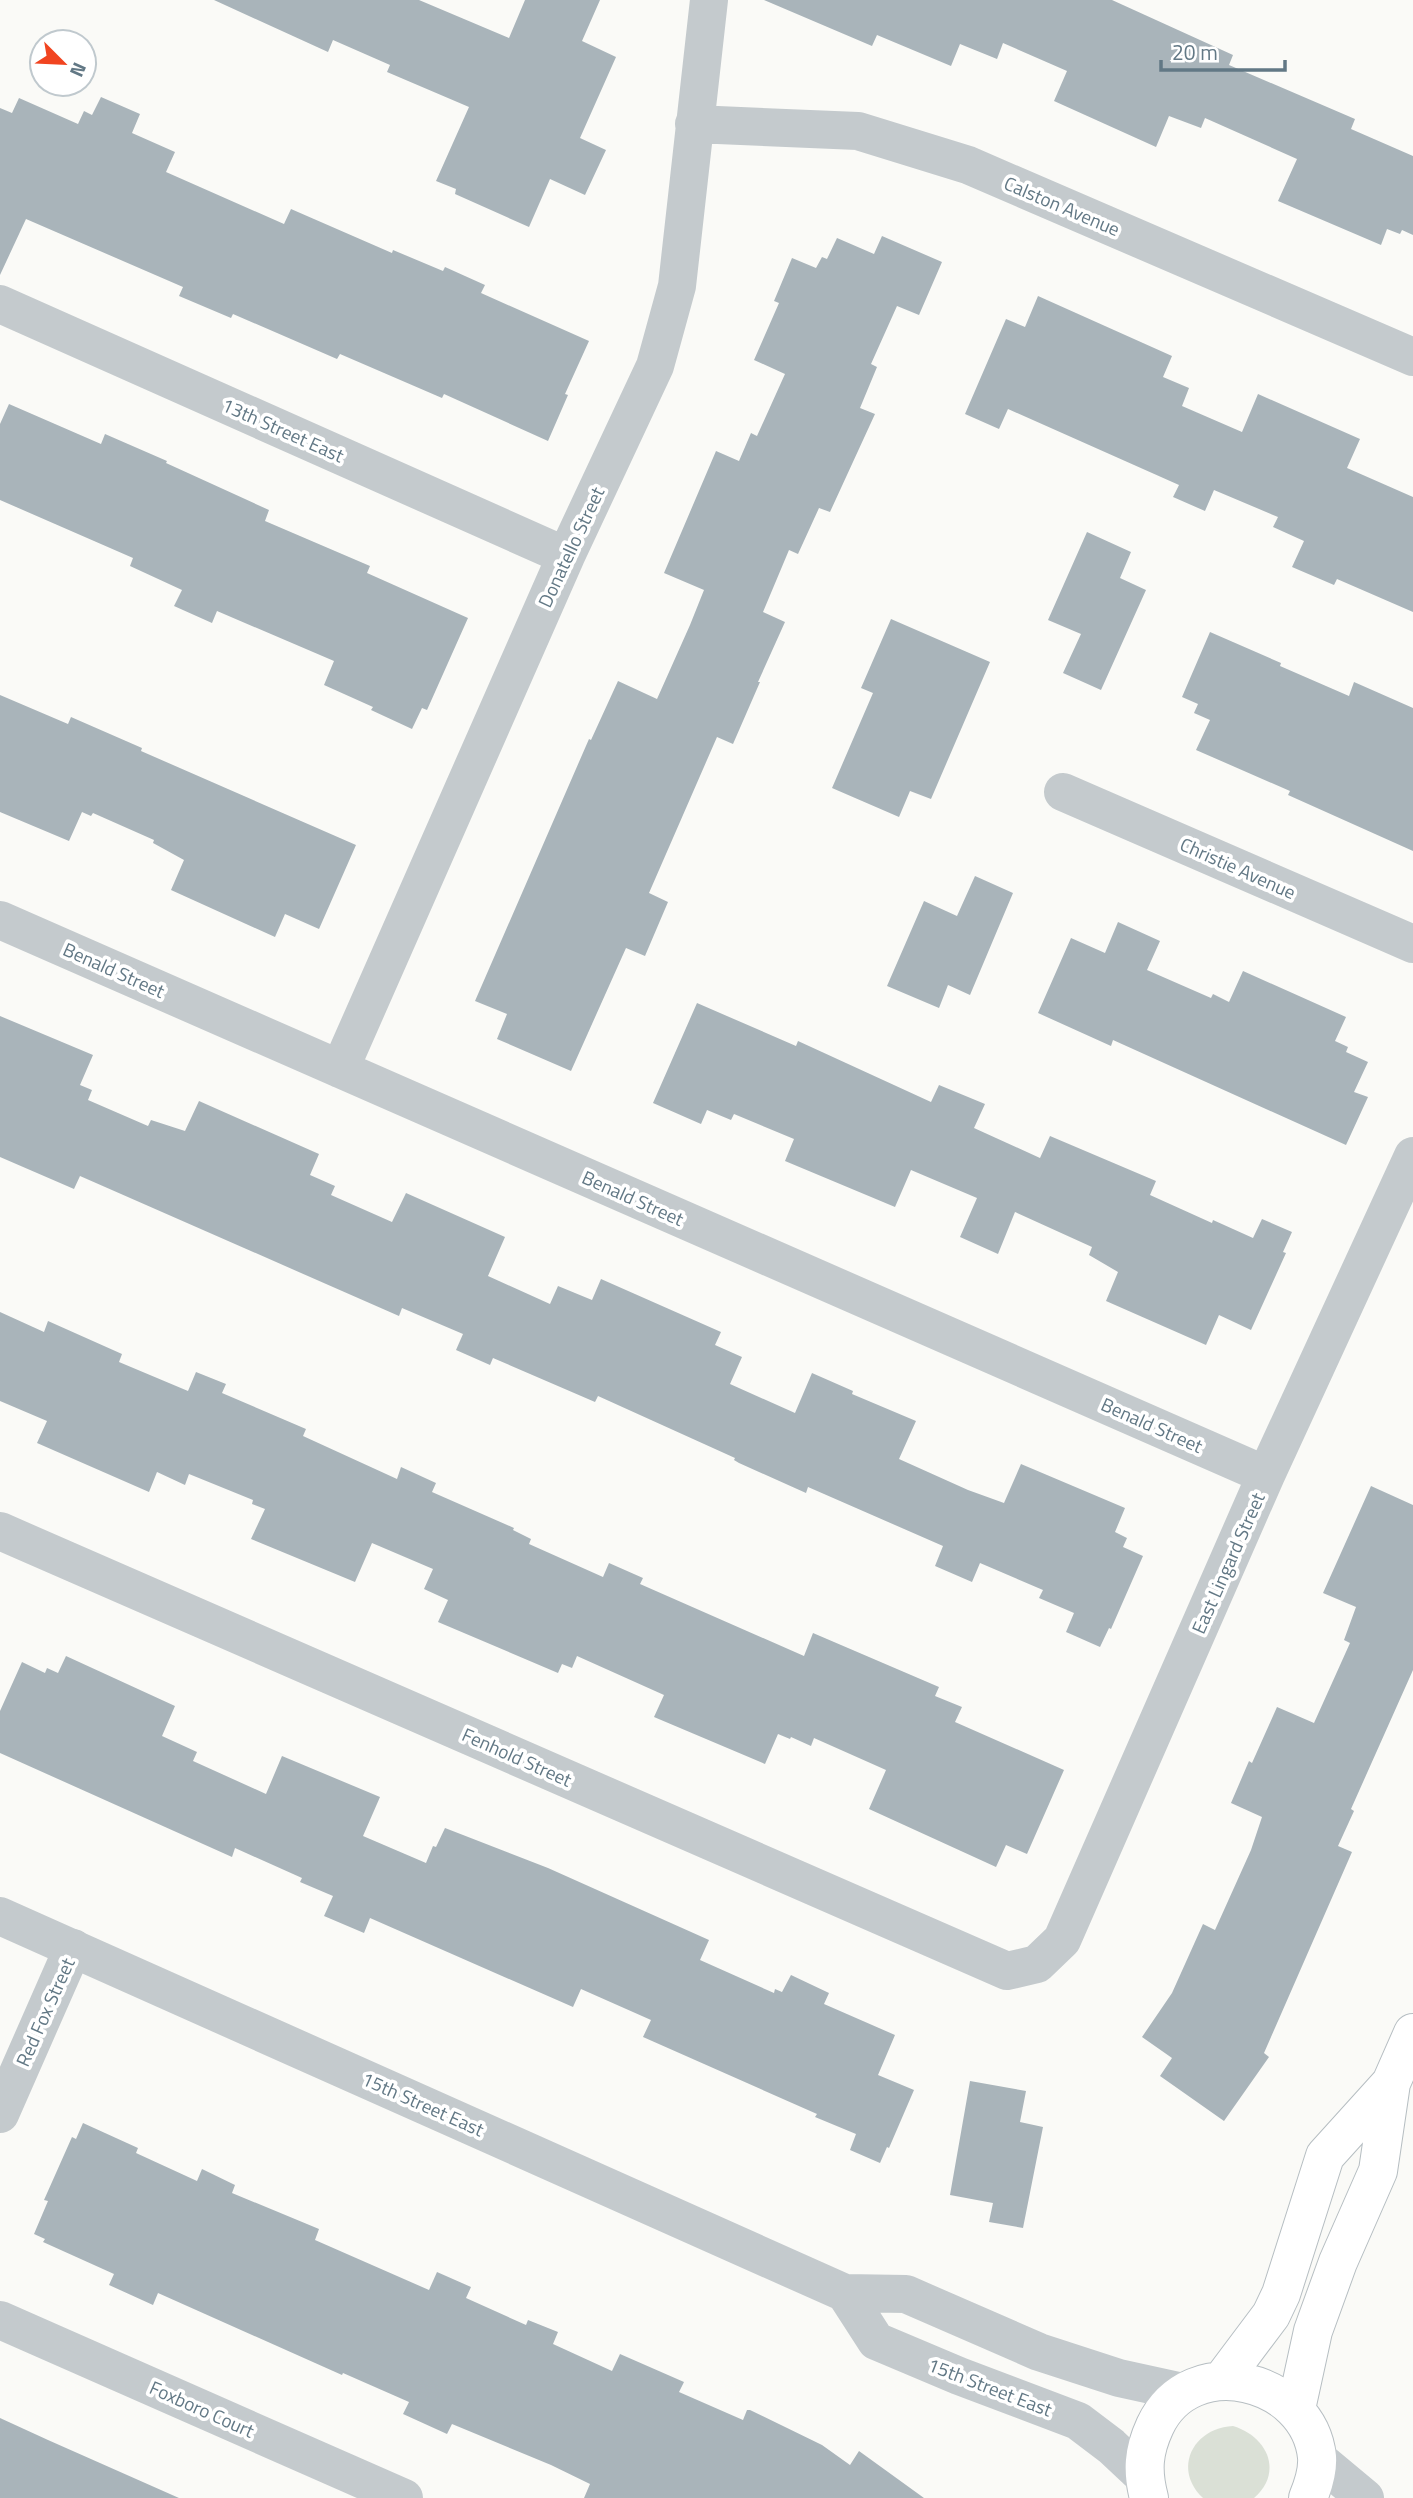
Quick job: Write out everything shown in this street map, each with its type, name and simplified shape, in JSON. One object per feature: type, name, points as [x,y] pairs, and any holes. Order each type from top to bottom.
[{"type":"main road","points":[[1296,2409],[1313,2331],[1338,2262],[1378,2171],[1391,2083],[1413,2033]]},
{"type":"main road","points":[[1223,2379],[1271,2315],[1281,2294],[1325,2156],[1391,2083]]},
{"type":"main road","points":[[1146,2487],[1147,2444],[1161,2413],[1183,2392],[1223,2379],[1255,2386],[1276,2395],[1296,2409],[1311,2435],[1317,2458],[1308,2498]]},
{"type":"street","name":"Donatello Street","points":[[340,1069],[566,556],[655,366],[677,286],[709,0]]},
{"type":"street","name":"Calston Avenue","points":[[694,124],[858,131],[968,165],[1413,357]]},
{"type":"street","name":"13th Street East","points":[[0,304],[566,556]]},
{"type":"street","name":"Christie Avenue","points":[[1063,792],[1413,944]]},
{"type":"street","name":"Benald Street","points":[[0,920],[1266,1475]]},
{"type":"street","name":"East Lingard Street","points":[[1037,1964],[1062,1940],[1266,1475],[1413,1156]]},
{"type":"street","name":"Fenhold Street","points":[[0,1531],[1007,1971],[1037,1964]]},
{"type":"street","name":"15th Street East","points":[[0,1916],[845,2293],[906,2294],[1051,2356],[1119,2378],[1183,2392]]},
{"type":"street","name":"Red Fox Street","points":[[0,2113],[73,1948]]},
{"type":"street","name":"15th Street East","points":[[845,2293],[876,2340],[959,2376],[1078,2421],[1111,2446],[1146,2487]]},
{"type":"street","name":"Foxboro Court","points":[[0,2320],[404,2498]]},
{"type":"street","points":[[1317,2458],[1364,2498]]},
{"type":"shaded area","points":[[1233,2426],[1245,2431],[1262,2446],[1270,2466],[1268,2477],[1254,2498],[1203,2498],[1189,2475],[1191,2452],[1207,2434],[1219,2428]]},
{"type":"building","points":[[214,0],[419,0],[509,38],[525,0],[600,0],[582,41],[616,57],[580,138],[606,150],[585,195],[550,179],[529,227],[455,194],[456,189],[436,181],[469,107],[387,72],[390,65],[333,40],[328,52]]},
{"type":"building","points":[[764,0],[1112,0],[1233,55],[1229,65],[1355,119],[1351,129],[1413,156],[1413,235],[1402,230],[1400,234],[1387,229],[1381,245],[1278,201],[1297,159],[1205,118],[1201,128],[1169,116],[1156,147],[1054,101],[1067,71],[1003,43],[997,59],[960,44],[951,66],[877,35],[872,46]]},
{"type":"building","points":[[101,97],[140,114],[132,133],[175,152],[166,172],[284,224],[291,209],[392,253],[393,250],[443,271],[445,267],[485,285],[481,293],[589,341],[565,394],[568,395],[548,441],[444,394],[442,398],[340,354],[337,359],[233,314],[231,318],[179,296],[183,287],[26,219],[0,275],[0,108],[12,113],[19,98],[78,124],[84,111],[92,115]]},
{"type":"building","points":[[882,236],[942,262],[919,315],[897,306],[871,364],[877,367],[860,408],[875,414],[830,512],[819,508],[798,554],[789,550],[763,612],[785,622],[733,744],[717,737],[649,893],[668,902],[645,956],[626,948],[571,1071],[497,1039],[507,1014],[475,1001],[589,739],[591,740],[618,681],[657,699],[690,625],[704,590],[664,573],[716,451],[739,461],[751,433],[757,436],[785,374],[754,360],[779,303],[774,301],[792,258],[816,268],[822,257],[827,259],[837,238],[874,254]]},
{"type":"building","points":[[1038,296],[1172,356],[1163,377],[1189,388],[1182,406],[1242,432],[1258,394],[1360,439],[1347,468],[1413,497],[1413,612],[1337,579],[1334,585],[1292,567],[1304,541],[1273,527],[1278,517],[1214,490],[1205,511],[1173,497],[1179,485],[1008,409],[999,429],[965,414],[1006,319],[1025,327]]},
{"type":"building","points":[[9,404],[101,444],[105,434],[167,461],[166,463],[269,510],[265,521],[370,566],[367,573],[468,618],[427,710],[422,708],[412,729],[371,710],[373,707],[324,685],[334,661],[217,611],[212,623],[174,606],[182,590],[130,566],[133,558],[0,500],[0,424]]},
{"type":"building","points":[[1087,532],[1131,552],[1120,578],[1146,590],[1101,690],[1063,673],[1081,634],[1048,620]]},
{"type":"building","points":[[891,619],[990,662],[931,799],[910,791],[899,817],[832,788],[873,693],[861,688]]},
{"type":"building","points":[[1210,632],[1349,696],[1354,682],[1413,708],[1413,851],[1288,795],[1290,791],[1196,750],[1210,720],[1194,713],[1198,704],[1182,697]]},
{"type":"building","points":[[0,695],[68,724],[71,717],[142,748],[141,751],[356,845],[319,929],[285,914],[275,937],[171,890],[184,860],[153,843],[154,840],[93,813],[91,816],[82,812],[69,841],[0,812]]},
{"type":"building","points":[[975,876],[1013,893],[970,995],[948,985],[939,1008],[887,986],[924,901],[957,916]]},
{"type":"building","points":[[1118,922],[1160,941],[1147,970],[1211,998],[1213,994],[1229,1002],[1243,971],[1346,1017],[1335,1041],[1348,1047],[1346,1052],[1368,1062],[1354,1092],[1368,1097],[1346,1145],[1113,1040],[1111,1046],[1038,1013],[1071,938],[1105,953]]},
{"type":"building","points":[[697,1003],[796,1046],[798,1041],[931,1102],[939,1085],[985,1104],[974,1128],[1040,1158],[1050,1136],[1156,1181],[1150,1195],[1212,1223],[1213,1220],[1253,1238],[1262,1219],[1292,1232],[1283,1252],[1286,1253],[1251,1330],[1219,1315],[1206,1345],[1106,1301],[1118,1272],[1089,1255],[1092,1247],[1015,1212],[998,1254],[960,1237],[977,1198],[911,1170],[895,1207],[785,1161],[794,1139],[734,1114],[731,1120],[707,1110],[701,1124],[653,1103]]},
{"type":"building","points":[[0,1016],[93,1055],[80,1085],[92,1090],[88,1100],[148,1126],[151,1120],[185,1131],[199,1101],[319,1154],[310,1175],[335,1186],[331,1195],[392,1222],[406,1193],[505,1237],[488,1276],[550,1304],[558,1286],[592,1300],[601,1279],[721,1332],[715,1345],[742,1357],[730,1384],[795,1413],[812,1373],[853,1391],[852,1394],[916,1421],[899,1459],[968,1490],[1004,1503],[1021,1464],[1125,1508],[1115,1532],[1127,1538],[1123,1547],[1143,1556],[1111,1629],[1109,1628],[1100,1647],[1066,1632],[1074,1613],[1039,1598],[1043,1590],[980,1563],[972,1582],[935,1566],[943,1546],[808,1487],[806,1493],[598,1396],[595,1402],[493,1358],[490,1365],[456,1350],[463,1334],[402,1308],[399,1316],[80,1176],[74,1189],[0,1157]]},
{"type":"building","points":[[0,1312],[44,1332],[48,1321],[122,1354],[119,1362],[188,1391],[196,1372],[226,1384],[222,1393],[306,1429],[303,1436],[397,1479],[401,1467],[436,1483],[432,1492],[514,1528],[513,1530],[531,1539],[529,1544],[603,1577],[609,1563],[643,1578],[640,1584],[804,1656],[813,1633],[939,1687],[935,1696],[962,1707],[955,1722],[1064,1770],[1027,1854],[1006,1845],[996,1867],[869,1809],[886,1770],[814,1738],[811,1746],[778,1734],[765,1764],[654,1717],[664,1695],[577,1656],[572,1668],[562,1664],[558,1673],[438,1622],[448,1600],[424,1589],[433,1569],[372,1543],[355,1582],[251,1539],[265,1509],[252,1504],[253,1500],[189,1474],[185,1485],[157,1472],[149,1492],[37,1443],[47,1421],[0,1401]]},
{"type":"building","points":[[1371,1486],[1413,1505],[1413,1670],[1351,1809],[1354,1811],[1338,1846],[1352,1852],[1264,2053],[1269,2057],[1224,2121],[1160,2076],[1172,2058],[1142,2037],[1172,1993],[1203,1924],[1215,1930],[1251,1850],[1262,1817],[1231,1803],[1277,1707],[1314,1723],[1350,1643],[1344,1640],[1356,1607],[1323,1593]]},
{"type":"building","points":[[66,1656],[175,1706],[162,1736],[197,1752],[193,1761],[266,1794],[282,1756],[380,1797],[363,1836],[426,1863],[445,1828],[548,1868],[709,1940],[700,1960],[774,1993],[775,1989],[782,1992],[791,1975],[829,1993],[824,2004],[895,2035],[878,2075],[914,2090],[880,2163],[850,2150],[856,2134],[643,2037],[651,2020],[581,1989],[573,2007],[370,1918],[364,1933],[324,1916],[333,1896],[300,1882],[302,1878],[235,1848],[232,1857],[0,1753],[0,1711],[22,1662],[45,1673],[47,1668],[58,1673]]},
{"type":"building","points":[[970,2081],[1026,2091],[1020,2122],[1043,2127],[1023,2228],[989,2222],[993,2203],[950,2195]]},
{"type":"building","points":[[83,2123],[138,2148],[136,2153],[197,2181],[202,2169],[235,2185],[232,2193],[319,2229],[315,2240],[429,2290],[437,2272],[471,2287],[466,2298],[526,2325],[528,2320],[558,2332],[553,2344],[612,2371],[620,2354],[684,2382],[679,2392],[743,2420],[747,2410],[750,2410],[822,2445],[850,2465],[859,2451],[924,2498],[584,2498],[590,2484],[551,2465],[452,2424],[447,2434],[403,2414],[409,2402],[158,2293],[153,2305],[109,2285],[114,2274],[43,2242],[45,2239],[34,2234],[48,2201],[44,2200],[72,2137],[76,2139]]},
{"type":"building","points":[[0,2418],[48,2440],[179,2498],[0,2498]]}]
